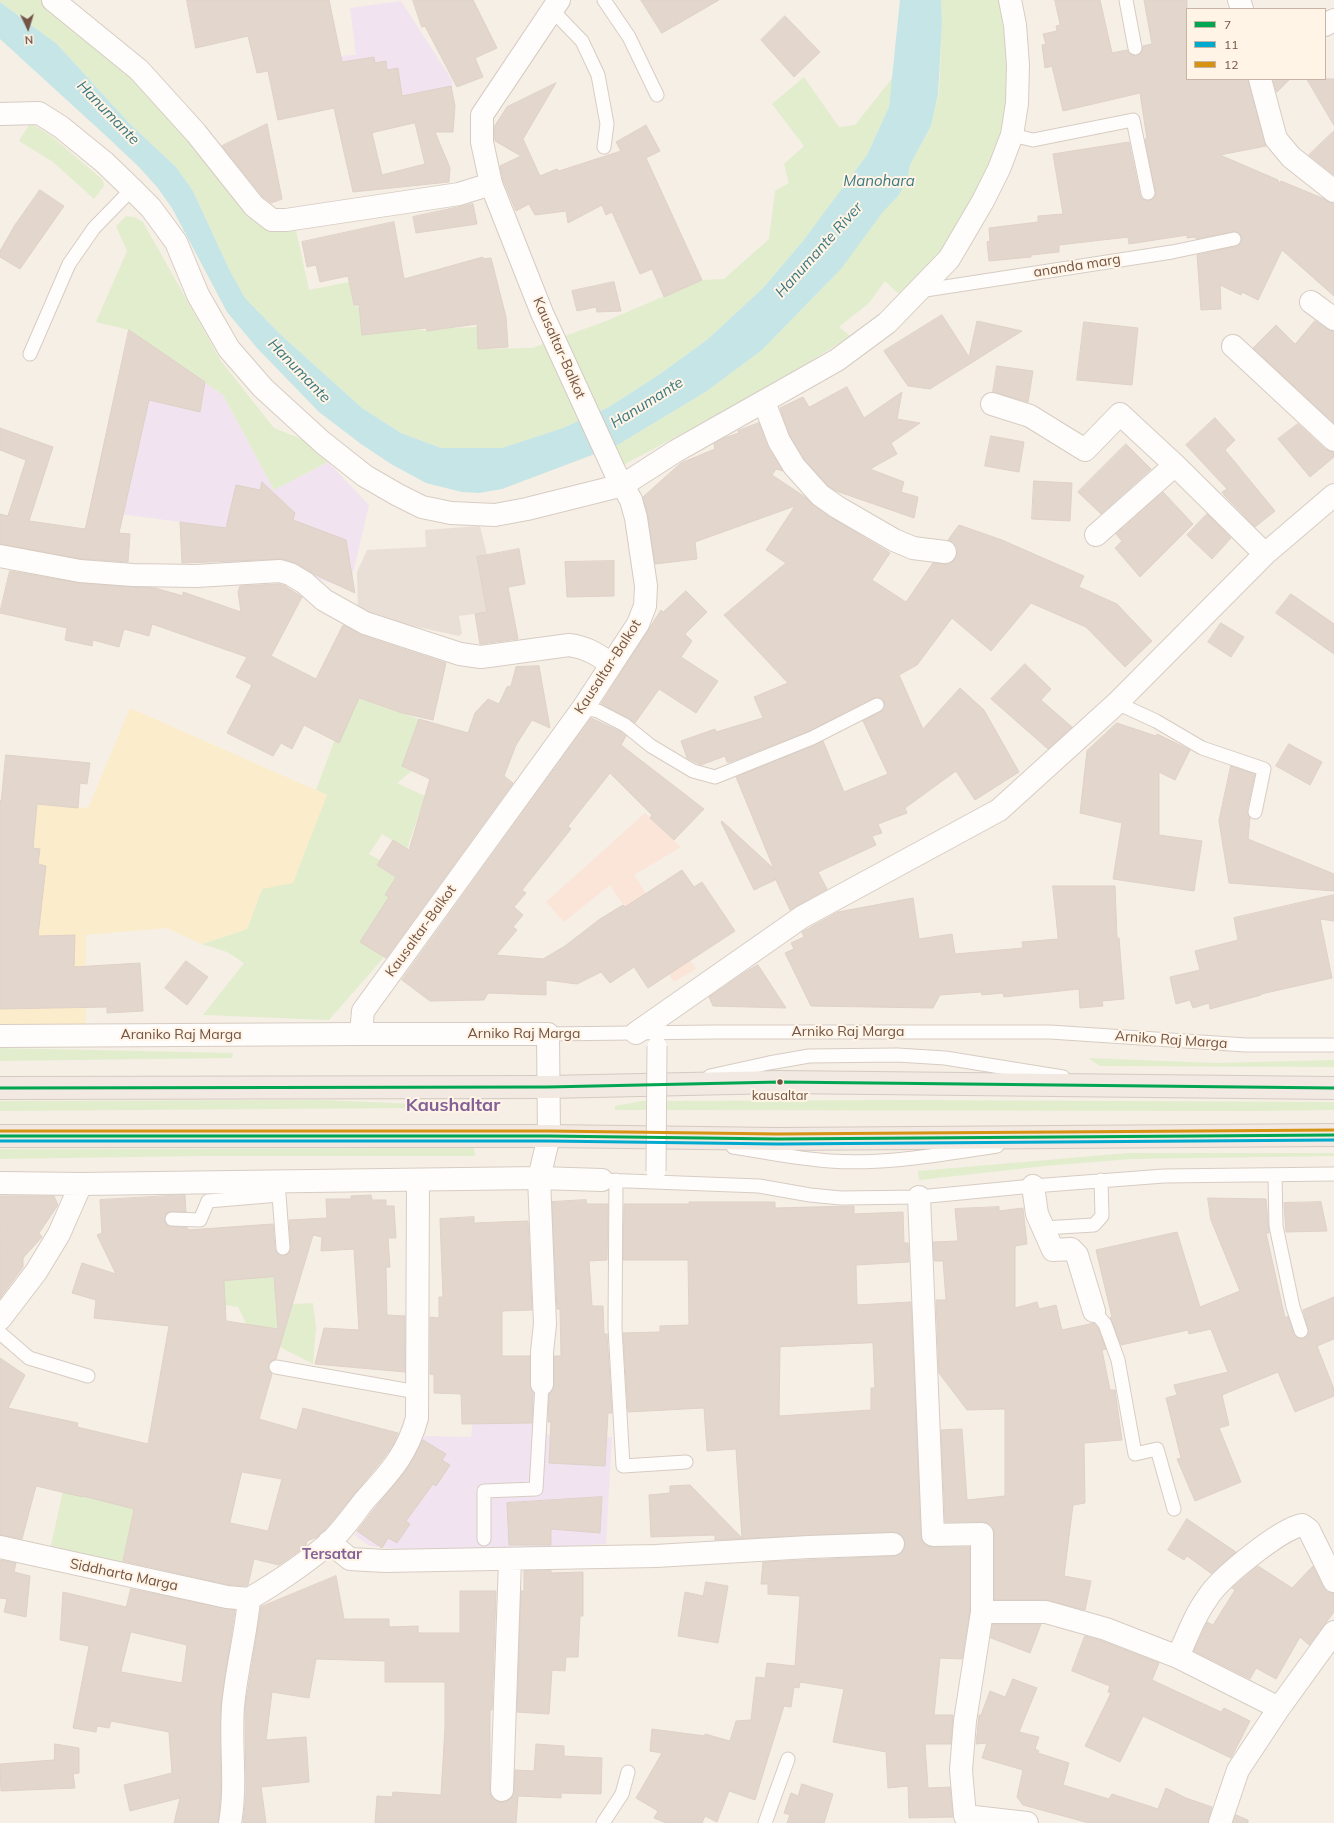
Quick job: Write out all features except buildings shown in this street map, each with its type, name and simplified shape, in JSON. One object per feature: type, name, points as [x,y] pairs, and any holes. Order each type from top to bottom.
[{"type":"highway","points":[[0,1088],[548,1087],[780,1082],[1334,1088]]},
{"type":"highway","points":[[0,1136],[549,1136],[786,1139],[1334,1135]]},
{"type":"street","points":[[53,0],[139,70],[196,133],[254,206],[272,220],[286,220],[459,194],[491,184]]},
{"type":"street","points":[[0,114],[39,113],[67,132],[104,162],[151,208],[176,242],[198,295],[229,349],[263,388],[322,442],[365,476],[398,496],[422,507],[451,513],[495,515],[527,509],[619,479],[676,451],[837,360],[887,324],[949,259],[983,201],[999,169],[1012,135],[1017,102],[1018,65],[1015,25],[1010,0]]},
{"type":"street","name":"Kausaltar-Balkot","points":[[361,1034],[363,1010],[583,708],[638,624],[645,606],[646,586],[636,518],[630,500],[542,313],[491,184],[482,142],[482,115],[555,5]]},
{"type":"street","points":[[1260,80],[1276,139],[1291,157],[1334,192]]},
{"type":"street","points":[[1311,302],[1334,320]]},
{"type":"street","points":[[1233,346],[1334,440]]},
{"type":"street","points":[[764,402],[780,441],[794,466],[820,495],[837,507],[894,540],[914,548],[945,552]]},
{"type":"street","points":[[992,404],[1030,416],[1085,450],[1120,414],[1175,464],[1265,554]]},
{"type":"street","points":[[1096,535],[1175,464]]},
{"type":"street","points":[[636,1033],[802,916],[999,810],[1117,703],[1265,554],[1331,504]]},
{"type":"street","points":[[0,556],[80,572],[133,575],[196,576],[280,571],[290,574],[305,583],[324,600],[365,623],[460,654],[481,657],[569,645],[581,646],[612,664]]},
{"type":"street","name":"Arniko Raj Marga","points":[[361,1034],[548,1034]]},
{"type":"street","name":"Araniko Raj Marga","points":[[0,1036],[361,1034]]},
{"type":"street","points":[[542,1384],[542,1352],[545,1324],[539,1178],[549,1136],[548,1034]]},
{"type":"street","points":[[656,1171],[657,1046]]},
{"type":"street","points":[[0,1184],[278,1188],[418,1180],[539,1178],[609,1180]]},
{"type":"street","points":[[230,1823],[233,1806],[234,1770],[233,1707],[249,1599],[270,1586],[329,1542],[391,1471],[403,1454],[412,1437],[417,1418],[418,1180]]},
{"type":"street","points":[[0,1319],[36,1272],[59,1234],[81,1184]]},
{"type":"street","points":[[1033,1186],[1037,1214],[1053,1250],[1071,1249],[1077,1255],[1094,1311]]},
{"type":"street","points":[[919,1197],[933,1535],[982,1534],[982,1612],[966,1722],[961,1770],[966,1819],[1027,1823]]},
{"type":"street","points":[[1178,1657],[1194,1619],[1209,1595],[1257,1551],[1294,1526],[1302,1525],[1309,1530],[1334,1581]]},
{"type":"street","points":[[329,1542],[350,1559],[362,1561],[510,1560],[656,1556],[809,1547],[893,1544]]},
{"type":"street","name":"Siddharta Marga","points":[[0,1547],[227,1597],[249,1599]]},
{"type":"street","points":[[502,1790],[510,1560]]},
{"type":"street","points":[[982,1612],[1046,1612],[1106,1629],[1178,1657],[1279,1708]]},
{"type":"street","points":[[1220,1823],[1238,1770],[1279,1708],[1334,1632]]},
{"type":"lane","points":[[604,0],[629,37],[657,95]]},
{"type":"lane","points":[[1126,0],[1135,48]]},
{"type":"lane","points":[[555,5],[582,41],[598,75],[607,124],[604,147]]},
{"type":"lane","points":[[1012,135],[1033,140],[1133,120],[1148,193]]},
{"type":"lane","points":[[30,354],[68,264],[94,228],[132,189]]},
{"type":"lane","name":"ananda marg","points":[[919,291],[1172,252],[1234,239]]},
{"type":"lane","points":[[1117,703],[1156,721],[1202,748],[1264,769],[1255,812]]},
{"type":"lane","points":[[583,708],[598,711],[625,725],[651,746],[693,771],[715,777],[812,738],[878,706]]},
{"type":"lane","name":"Arniko Raj Marga","points":[[548,1034],[1050,1032],[1246,1045],[1334,1045]]},
{"type":"lane","points":[[686,1462],[623,1466],[615,1328],[609,1180],[759,1186],[810,1195],[840,1198],[919,1197],[1101,1180],[1164,1176],[1334,1174]]},
{"type":"lane","points":[[1275,1175],[1276,1226],[1292,1307],[1301,1331]]},
{"type":"lane","points":[[1043,1228],[1094,1225],[1102,1216],[1101,1180]]},
{"type":"lane","points":[[172,1219],[200,1220],[208,1201],[278,1188],[283,1248]]},
{"type":"lane","points":[[1094,1311],[1105,1324],[1118,1360],[1135,1454],[1157,1449],[1174,1509]]},
{"type":"lane","points":[[0,1334],[29,1358],[88,1376]]},
{"type":"lane","points":[[276,1367],[417,1392]]},
{"type":"lane","points":[[484,1539],[484,1491],[536,1488],[542,1384]]},
{"type":"lane","points":[[765,1823],[788,1760]]},
{"type":"lane","points":[[603,1823],[622,1794],[628,1772]]},
{"type":"shaded area","points":[[401,1],[452,80],[452,100],[345,114],[333,56],[356,55],[350,8]]},
{"type":"shaded area","points":[[129,330],[223,395],[274,490],[328,462],[369,505],[349,590],[311,576],[284,561],[231,568],[222,562],[219,527],[89,510]]},
{"type":"shaded area","points":[[480,526],[487,555],[477,557],[487,612],[459,616],[462,633],[459,636],[358,614],[357,572],[367,550],[426,547],[425,530]]},
{"type":"shaded area","points":[[645,813],[681,847],[634,875],[696,969],[674,982],[610,885],[564,922],[546,902]]},
{"type":"shaded area","points":[[490,1384],[549,1384],[546,1434],[612,1437],[606,1544],[468,1552],[459,1548],[396,1549],[370,1546],[354,1535],[425,1436],[471,1437],[475,1403]]},
{"type":"green space","points":[[0,0],[48,0],[120,62],[264,229],[282,231],[296,230],[309,290],[349,282],[354,305],[359,308],[363,335],[417,329],[427,331],[477,327],[478,349],[532,348],[606,321],[702,280],[724,279],[769,239],[775,191],[789,183],[784,164],[804,146],[772,104],[804,77],[839,127],[855,125],[893,77],[889,107],[867,155],[803,241],[763,288],[708,339],[660,374],[609,407],[563,428],[502,448],[441,448],[401,433],[362,408],[281,335],[245,298],[229,269],[193,191],[176,167],[129,123],[57,44],[0,2]]},
{"type":"green space","points":[[941,0],[1000,0],[1007,70],[1005,112],[996,147],[973,200],[953,233],[933,259],[899,294],[885,281],[869,303],[839,327],[850,336],[795,371],[623,465],[616,446],[707,391],[762,350],[841,269],[882,212],[898,196],[907,181],[910,165],[931,126],[939,91],[942,23]]},
{"type":"green space","points":[[30,123],[50,135],[103,180],[104,186],[94,199],[53,162],[19,141]]},
{"type":"green space","points":[[126,216],[134,217],[143,222],[221,361],[274,428],[314,444],[328,462],[274,490],[223,395],[129,330],[96,322],[127,251],[116,226]]},
{"type":"green space","points":[[351,696],[419,719],[402,766],[412,771],[397,783],[425,796],[407,849],[382,834],[369,854],[380,860],[377,865],[396,877],[386,895],[416,913],[384,957],[329,1020],[203,1015],[244,963],[227,952],[202,944],[247,929],[262,889],[327,795],[316,790]]},
{"type":"green space","points":[[0,1048],[233,1053],[232,1058],[0,1061]]},
{"type":"green space","points":[[1088,1058],[1216,1063],[1334,1060],[1334,1067],[1100,1066]]},
{"type":"green space","points":[[324,1100],[416,1104],[416,1108],[0,1111],[0,1101]]},
{"type":"green space","points":[[910,1100],[1334,1102],[1334,1110],[615,1110],[615,1106],[642,1101]]},
{"type":"green space","points":[[474,1148],[475,1156],[201,1156],[0,1159],[0,1149]]},
{"type":"green space","points":[[1128,1153],[1334,1153],[1334,1156],[1131,1159],[1045,1166],[919,1180],[918,1171]]},
{"type":"green space","points":[[274,1277],[276,1305],[313,1303],[316,1328],[313,1364],[280,1347],[283,1331],[247,1325],[238,1307],[225,1305],[224,1281]]},
{"type":"green space","points":[[141,1472],[123,1563],[50,1550],[66,1477]]},
{"type":"sand","points":[[130,708],[327,795],[293,883],[262,889],[247,929],[202,944],[166,928],[86,935],[86,1029],[0,1026],[0,800],[88,808]]},
{"type":"water","name":"Manohara","points":[[900,0],[941,0],[942,23],[938,94],[931,126],[910,165],[907,181],[898,196],[882,213],[841,269],[762,350],[707,391],[616,446],[502,489],[479,493],[462,492],[426,483],[391,464],[361,444],[319,412],[257,348],[227,312],[172,208],[157,187],[139,167],[104,134],[0,39],[0,2],[57,44],[129,123],[176,167],[193,191],[229,269],[245,298],[281,335],[362,408],[401,433],[441,448],[502,448],[563,428],[609,407],[660,374],[708,339],[763,288],[803,241],[867,155],[889,107]]},
{"type":"transit line","name":"7","points":[[0,1088],[548,1087],[780,1082],[1334,1088]]},
{"type":"transit line","name":"12","points":[[0,1131],[549,1131],[778,1134],[1334,1130]]},
{"type":"transit line","name":"7","points":[[0,1136],[549,1136],[778,1139],[1334,1135]]},
{"type":"transit line","name":"11","points":[[0,1141],[549,1141],[778,1144],[1334,1140]]},
{"type":"place","name":"kausaltar","points":[[780,1082]]},
{"type":"district","name":"Kaushaltar","points":[[453,1106]]},
{"type":"district","name":"Tersatar","points":[[332,1554]]},
{"type":"water label","name":"Hanumante","points":[[108,113]]},
{"type":"water label","name":"Hanumante River","points":[[819,250]]},
{"type":"water label","name":"Hanumante","points":[[299,371]]},
{"type":"water label","name":"Hanumante","points":[[647,403]]}]
